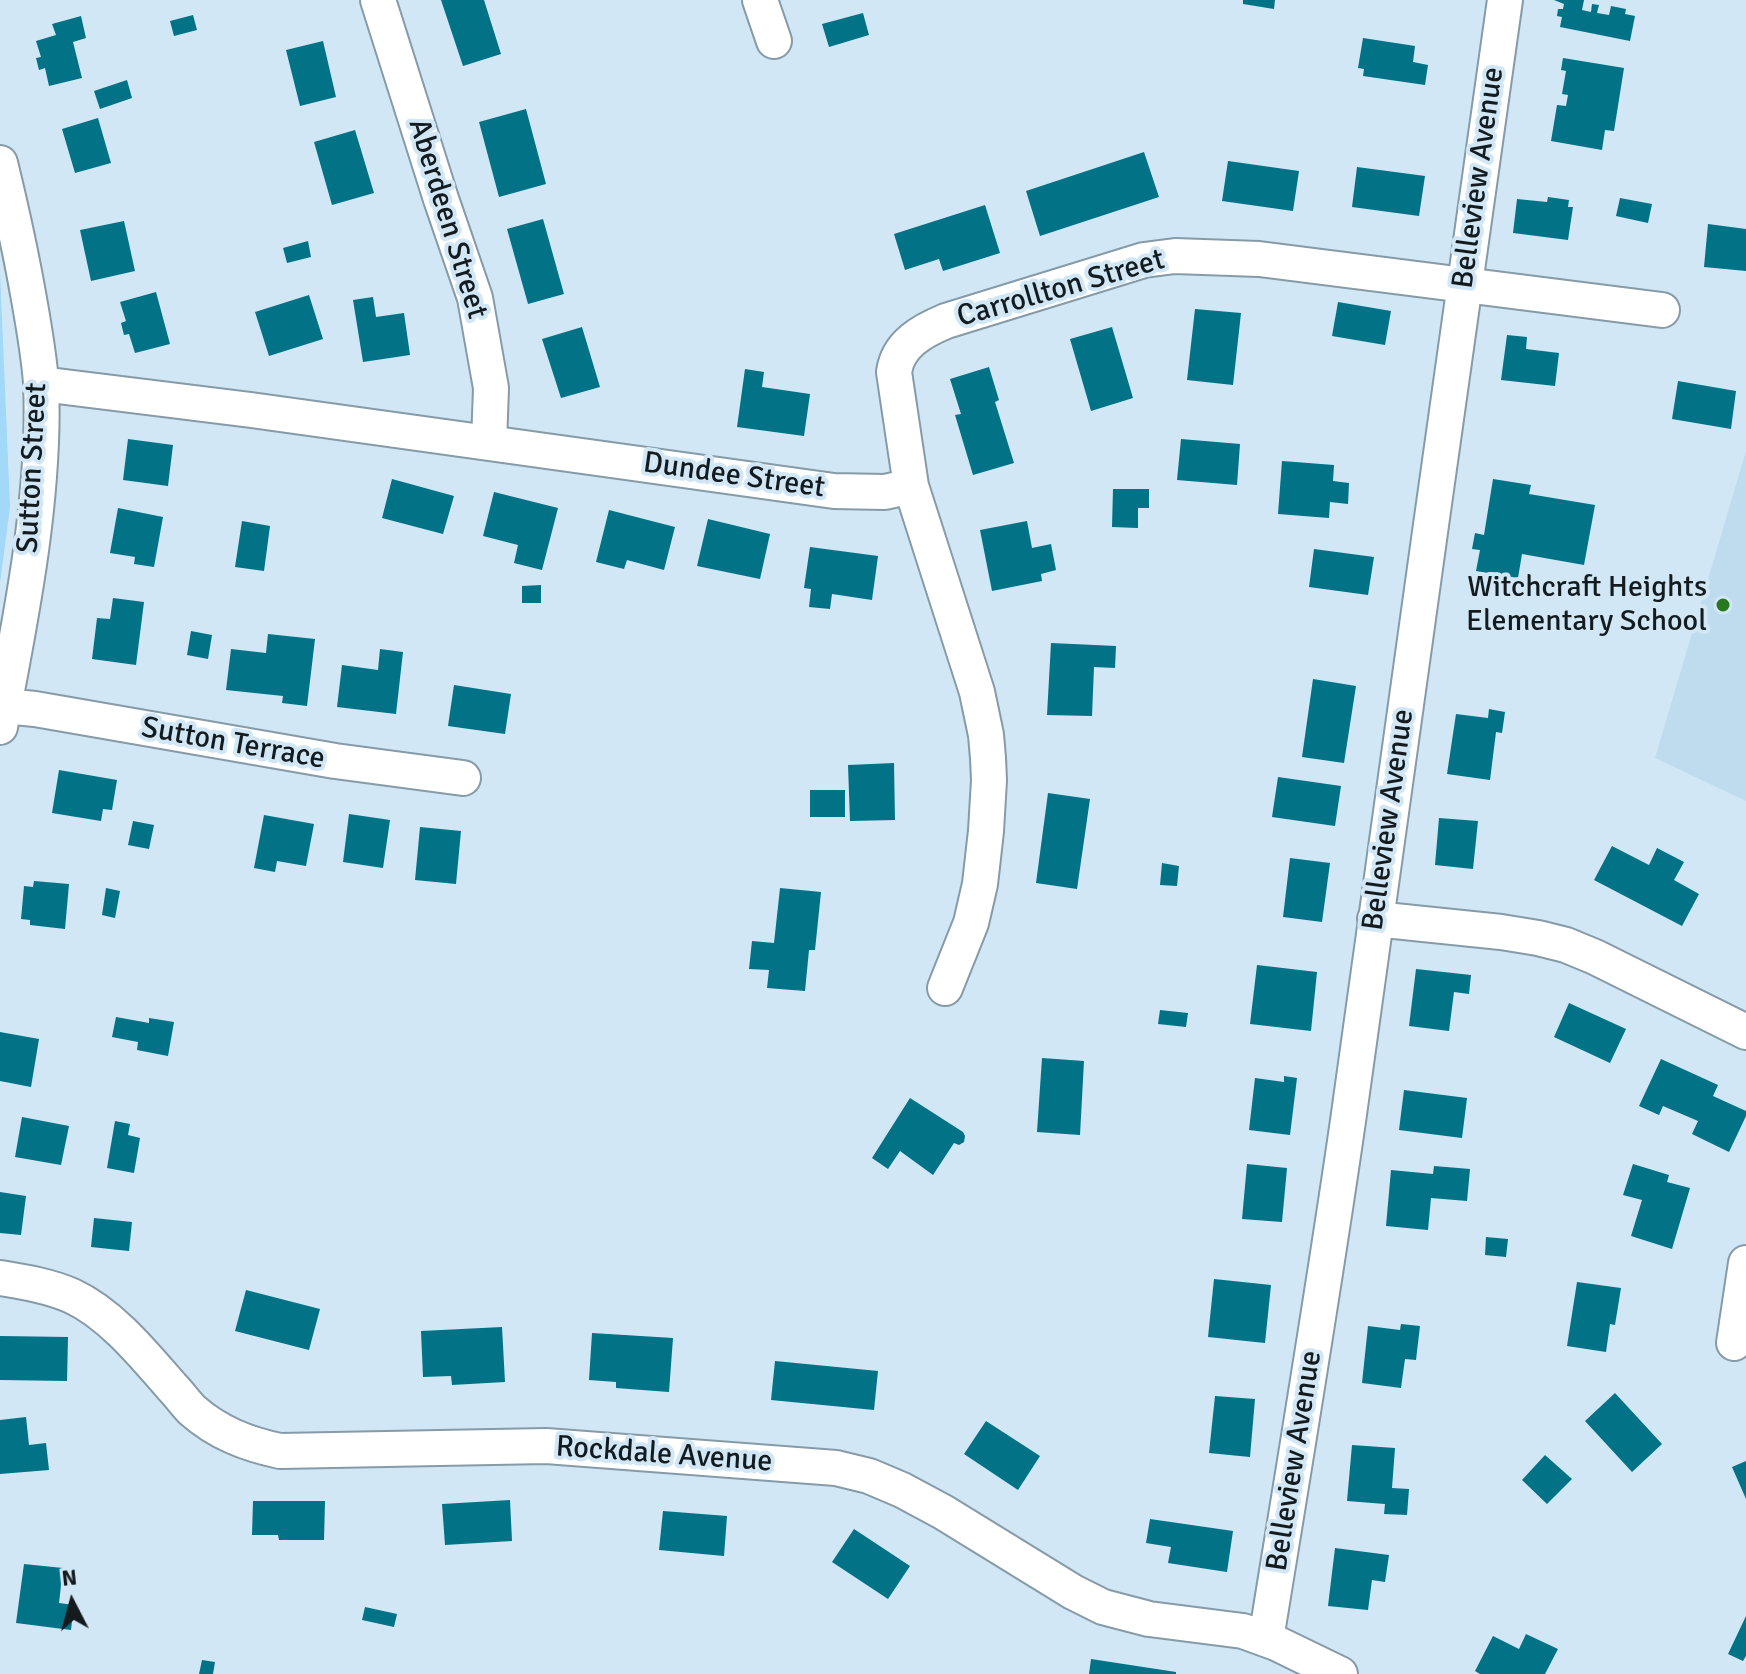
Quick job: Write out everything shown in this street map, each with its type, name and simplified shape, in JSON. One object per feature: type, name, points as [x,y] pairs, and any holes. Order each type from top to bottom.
[{"type":"street","name":"Aberdeen Street","points":[[378,0],[475,298],[491,388],[489,443]]},
{"type":"street","points":[[760,0],[774,41]]},
{"type":"street","name":"Belleview Avenue","points":[[1266,1639],[1348,1120],[1505,0]]},
{"type":"street","name":"Sutton Street","points":[[0,163],[21,258],[41,384],[36,507],[24,596],[2,716]]},
{"type":"street","name":"Carrollton Street","points":[[911,486],[894,383],[900,352],[920,334],[946,321],[1144,260],[1175,256],[1259,259],[1662,310]]},
{"type":"street","name":"Dundee Street","points":[[41,384],[834,491],[885,492],[911,486]]},
{"type":"street","points":[[911,486],[977,692],[988,758],[986,831],[980,884],[971,923],[945,988]]},
{"type":"street","name":"Sutton Terrace","points":[[2,716],[35,709],[335,761],[463,778]]},
{"type":"street","points":[[1375,919],[1501,932],[1566,945],[1746,1032]]},
{"type":"street","points":[[1734,1343],[1746,1263]]},
{"type":"street","name":"Rockdale Avenue","points":[[0,1278],[73,1296],[104,1317],[131,1341],[192,1409],[220,1431],[247,1444],[280,1451],[546,1446],[836,1468],[869,1476],[902,1490],[1103,1607],[1149,1619],[1243,1631],[1340,1674]]},
{"type":"shaded area","points":[[0,272],[10,507],[0,583]]},
{"type":"shaded area","name":"Witchcraft Heights Elementary School","points":[[1746,451],[1746,801],[1655,758]]},
{"type":"building","points":[[441,0],[484,0],[501,54],[463,66]]},
{"type":"building","points":[[1243,0],[1275,0],[1274,9],[1243,4]]},
{"type":"building","points":[[1554,0],[1584,0],[1582,10],[1591,12],[1592,4],[1599,5],[1597,13],[1609,15],[1611,6],[1626,9],[1625,14],[1635,16],[1630,41],[1560,27],[1562,17],[1557,16],[1558,9],[1563,9],[1564,4]]},
{"type":"building","points":[[863,13],[869,35],[829,47],[822,24]]},
{"type":"building","points":[[193,15],[197,30],[174,36],[170,21]]},
{"type":"building","points":[[81,16],[86,38],[73,42],[82,78],[49,86],[45,68],[39,70],[36,58],[41,57],[36,41],[56,35],[52,24]]},
{"type":"building","points":[[1363,38],[1415,46],[1413,62],[1428,65],[1425,85],[1363,76],[1364,69],[1358,68]]},
{"type":"building","points":[[323,41],[336,97],[300,106],[286,50]]},
{"type":"building","points":[[1563,58],[1624,68],[1614,131],[1605,130],[1602,150],[1551,141],[1557,105],[1566,106],[1568,95],[1562,94],[1566,71],[1561,70]]},
{"type":"building","points":[[127,80],[132,98],[100,109],[94,91]]},
{"type":"building","points":[[526,109],[546,184],[499,197],[479,122]]},
{"type":"building","points":[[98,118],[111,163],[75,173],[62,129]]},
{"type":"building","points":[[355,130],[374,193],[332,205],[314,142]]},
{"type":"building","points":[[1144,152],[1159,197],[1040,236],[1026,191]]},
{"type":"building","points":[[1228,161],[1299,171],[1293,211],[1222,201]]},
{"type":"building","points":[[1357,167],[1425,176],[1419,216],[1352,207]]},
{"type":"building","points":[[1548,197],[1569,200],[1568,207],[1573,207],[1568,240],[1513,233],[1517,199],[1547,202]]},
{"type":"building","points":[[1620,198],[1652,204],[1648,223],[1616,216]]},
{"type":"building","points":[[985,205],[1000,253],[943,271],[939,259],[905,270],[894,234]]},
{"type":"building","points":[[543,219],[564,294],[528,304],[507,229]]},
{"type":"building","points":[[124,221],[135,271],[91,281],[80,230]]},
{"type":"building","points":[[1708,224],[1746,229],[1746,271],[1704,267]]},
{"type":"building","points":[[308,241],[311,257],[287,263],[283,248]]},
{"type":"building","points":[[156,292],[170,344],[135,353],[129,334],[124,335],[121,323],[126,321],[120,302]]},
{"type":"building","points":[[309,295],[323,339],[269,356],[255,312]]},
{"type":"building","points":[[373,297],[376,317],[404,313],[410,355],[363,362],[353,300]]},
{"type":"building","points":[[1338,302],[1391,311],[1385,345],[1332,336]]},
{"type":"building","points":[[1195,309],[1241,313],[1233,385],[1187,380]]},
{"type":"building","points":[[582,327],[600,387],[561,398],[542,339]]},
{"type":"building","points":[[1112,327],[1133,398],[1091,411],[1070,339]]},
{"type":"building","points":[[1507,335],[1527,337],[1526,349],[1559,353],[1555,386],[1501,380]]},
{"type":"building","points":[[989,367],[999,400],[995,402],[1014,463],[973,475],[955,415],[961,414],[950,379]]},
{"type":"building","points":[[745,369],[764,372],[762,387],[810,394],[804,436],[737,427]]},
{"type":"building","points":[[1678,381],[1736,391],[1731,429],[1672,419]]},
{"type":"building","points":[[128,439],[173,445],[168,486],[123,480]]},
{"type":"building","points":[[1181,439],[1240,444],[1237,485],[1177,480]]},
{"type":"building","points":[[1282,461],[1334,465],[1333,481],[1349,483],[1348,504],[1330,502],[1329,518],[1278,514]]},
{"type":"building","points":[[392,479],[454,496],[443,534],[382,518]]},
{"type":"building","points":[[1493,479],[1531,485],[1529,494],[1595,505],[1584,565],[1522,554],[1518,578],[1476,571],[1480,550],[1472,549],[1475,533],[1484,535]]},
{"type":"building","points":[[1113,489],[1149,489],[1149,508],[1138,508],[1138,528],[1112,527]]},
{"type":"building","points":[[494,492],[558,508],[542,570],[514,563],[518,545],[483,536]]},
{"type":"building","points":[[118,508],[163,517],[154,567],[134,564],[135,557],[110,553]]},
{"type":"building","points":[[609,510],[675,527],[664,570],[627,560],[624,569],[596,562]]},
{"type":"building","points":[[708,519],[770,534],[760,579],[697,566]]},
{"type":"building","points":[[242,521],[270,526],[264,571],[235,567]]},
{"type":"building","points":[[1027,521],[1032,548],[1051,544],[1056,570],[1041,574],[1042,581],[992,591],[980,530]]},
{"type":"building","points":[[810,547],[878,556],[872,600],[832,594],[830,609],[809,607],[811,589],[804,588]]},
{"type":"building","points":[[1314,549],[1374,557],[1368,595],[1309,587]]},
{"type":"building","points":[[541,585],[541,603],[522,603],[522,586]]},
{"type":"building","points":[[113,598],[144,602],[136,665],[92,659],[97,618],[110,619]]},
{"type":"building","points":[[191,631],[212,635],[208,659],[187,655]]},
{"type":"building","points":[[268,634],[315,639],[307,706],[282,703],[283,696],[226,690],[231,649],[266,653]]},
{"type":"building","points":[[1051,643],[1116,646],[1115,668],[1094,667],[1092,716],[1047,715]]},
{"type":"building","points":[[380,649],[403,652],[396,714],[337,707],[342,665],[378,670]]},
{"type":"building","points":[[1313,679],[1356,686],[1344,763],[1302,757]]},
{"type":"building","points":[[454,685],[511,694],[505,734],[448,726]]},
{"type":"building","points":[[1489,709],[1505,712],[1502,733],[1496,732],[1490,780],[1447,774],[1456,714],[1488,718]]},
{"type":"building","points":[[894,763],[895,820],[850,821],[848,765]]},
{"type":"building","points":[[59,770],[117,780],[112,810],[103,809],[101,821],[52,813]]},
{"type":"building","points":[[1278,777],[1341,786],[1335,826],[1272,817]]},
{"type":"building","points":[[810,790],[845,790],[845,817],[810,817]]},
{"type":"building","points":[[1048,793],[1090,799],[1077,889],[1036,883]]},
{"type":"building","points":[[349,814],[390,820],[383,868],[343,862]]},
{"type":"building","points":[[264,815],[314,824],[306,866],[277,861],[275,872],[254,868]]},
{"type":"building","points":[[1439,818],[1478,821],[1473,869],[1435,865]]},
{"type":"building","points":[[133,821],[154,825],[149,849],[128,845]]},
{"type":"building","points":[[420,827],[461,831],[456,884],[415,880]]},
{"type":"building","points":[[1612,846],[1649,865],[1657,848],[1684,862],[1674,880],[1699,894],[1682,926],[1594,880]]},
{"type":"building","points":[[1290,858],[1330,863],[1322,922],[1283,917]]},
{"type":"building","points":[[1162,863],[1179,866],[1177,886],[1160,885]]},
{"type":"building","points":[[34,881],[69,884],[65,929],[30,925],[30,920],[21,919],[24,886],[33,887]]},
{"type":"building","points":[[106,888],[120,891],[115,918],[102,915]]},
{"type":"building","points":[[780,888],[821,892],[815,950],[809,950],[805,991],[767,988],[769,970],[749,969],[752,941],[774,943]]},
{"type":"building","points":[[1257,965],[1317,972],[1311,1031],[1250,1024]]},
{"type":"building","points":[[1416,969],[1471,975],[1469,994],[1454,992],[1449,1031],[1409,1026]]},
{"type":"building","points":[[1569,1003],[1626,1029],[1610,1063],[1554,1037]]},
{"type":"building","points":[[1160,1010],[1188,1013],[1186,1027],[1158,1024]]},
{"type":"building","points":[[116,1017],[149,1023],[149,1018],[174,1022],[168,1056],[137,1050],[138,1042],[112,1037]]},
{"type":"building","points":[[0,1032],[39,1039],[31,1087],[0,1081]]},
{"type":"building","points":[[1042,1058],[1084,1061],[1080,1135],[1037,1132]]},
{"type":"building","points":[[1661,1059],[1718,1085],[1713,1096],[1746,1111],[1729,1152],[1692,1134],[1698,1121],[1663,1106],[1659,1115],[1639,1106]]},
{"type":"building","points":[[1284,1076],[1297,1078],[1290,1135],[1249,1130],[1255,1078],[1284,1082]]},
{"type":"building","points":[[1404,1090],[1467,1098],[1462,1138],[1399,1130]]},
{"type":"building","points":[[910,1098],[965,1136],[964,1142],[959,1145],[954,1143],[933,1175],[900,1151],[888,1169],[872,1158]]},
{"type":"building","points":[[22,1117],[69,1126],[61,1165],[15,1157]]},
{"type":"building","points":[[115,1121],[130,1124],[128,1135],[140,1138],[134,1173],[107,1168]]},
{"type":"building","points":[[1247,1164],[1287,1168],[1282,1222],[1242,1219]]},
{"type":"building","points":[[1633,1164],[1669,1175],[1667,1182],[1690,1188],[1672,1249],[1631,1236],[1642,1200],[1623,1195]]},
{"type":"building","points":[[1434,1166],[1470,1169],[1467,1201],[1431,1198],[1428,1230],[1386,1226],[1391,1170],[1433,1174]]},
{"type":"building","points":[[0,1192],[26,1196],[21,1235],[0,1233]]},
{"type":"building","points":[[94,1218],[132,1222],[129,1251],[91,1247]]},
{"type":"building","points":[[1486,1237],[1508,1239],[1506,1257],[1485,1255]]},
{"type":"building","points":[[1214,1279],[1271,1285],[1265,1343],[1208,1337]]},
{"type":"building","points":[[1577,1282],[1621,1288],[1615,1325],[1610,1324],[1606,1352],[1567,1346]]},
{"type":"building","points":[[246,1290],[320,1309],[309,1350],[235,1331]]},
{"type":"building","points":[[1401,1324],[1420,1326],[1416,1360],[1405,1359],[1401,1388],[1362,1383],[1368,1326],[1400,1330]]},
{"type":"building","points":[[502,1327],[505,1382],[452,1385],[451,1376],[423,1377],[421,1331]]},
{"type":"building","points":[[592,1333],[673,1338],[669,1392],[616,1388],[616,1382],[589,1380]]},
{"type":"building","points":[[0,1336],[68,1337],[67,1381],[0,1380]]},
{"type":"building","points":[[775,1361],[878,1371],[874,1410],[771,1400]]},
{"type":"building","points":[[1615,1393],[1662,1444],[1632,1472],[1585,1421]]},
{"type":"building","points":[[1215,1396],[1255,1399],[1250,1457],[1209,1453]]},
{"type":"building","points":[[26,1417],[29,1445],[46,1443],[49,1470],[0,1474],[0,1420]]},
{"type":"building","points":[[986,1421],[1040,1456],[1018,1490],[964,1454]]},
{"type":"building","points":[[1352,1445],[1395,1448],[1392,1488],[1409,1489],[1407,1515],[1384,1514],[1385,1504],[1347,1501]]},
{"type":"building","points":[[1545,1455],[1572,1479],[1547,1504],[1522,1480]]},
{"type":"building","points":[[1746,1461],[1746,1499],[1732,1467]]},
{"type":"building","points":[[510,1500],[512,1541],[445,1545],[442,1504]]},
{"type":"building","points":[[253,1501],[325,1501],[324,1540],[279,1540],[278,1535],[252,1535]]},
{"type":"building","points":[[663,1511],[727,1516],[724,1556],[659,1550]]},
{"type":"building","points":[[1150,1519],[1233,1531],[1227,1572],[1168,1563],[1171,1547],[1146,1543]]},
{"type":"building","points":[[854,1529],[910,1566],[888,1599],[832,1562]]},
{"type":"building","points":[[1335,1548],[1389,1555],[1385,1582],[1372,1580],[1368,1610],[1328,1606]]},
{"type":"building","points":[[24,1564],[63,1568],[59,1603],[74,1605],[71,1630],[16,1623]]},
{"type":"building","points":[[365,1607],[397,1614],[394,1627],[362,1620]]},
{"type":"building","points":[[1746,1616],[1746,1656],[1743,1661],[1728,1654]]},
{"type":"building","points":[[1526,1634],[1558,1649],[1545,1674],[1480,1674],[1475,1671],[1493,1636],[1519,1649]]},
{"type":"building","points":[[1091,1659],[1176,1672],[1176,1674],[1089,1674]]},
{"type":"building","points":[[202,1660],[215,1662],[213,1674],[199,1674]]},
{"type":"place","name":"Witchcraft Heights Elementary School","points":[[1723,605]]}]
